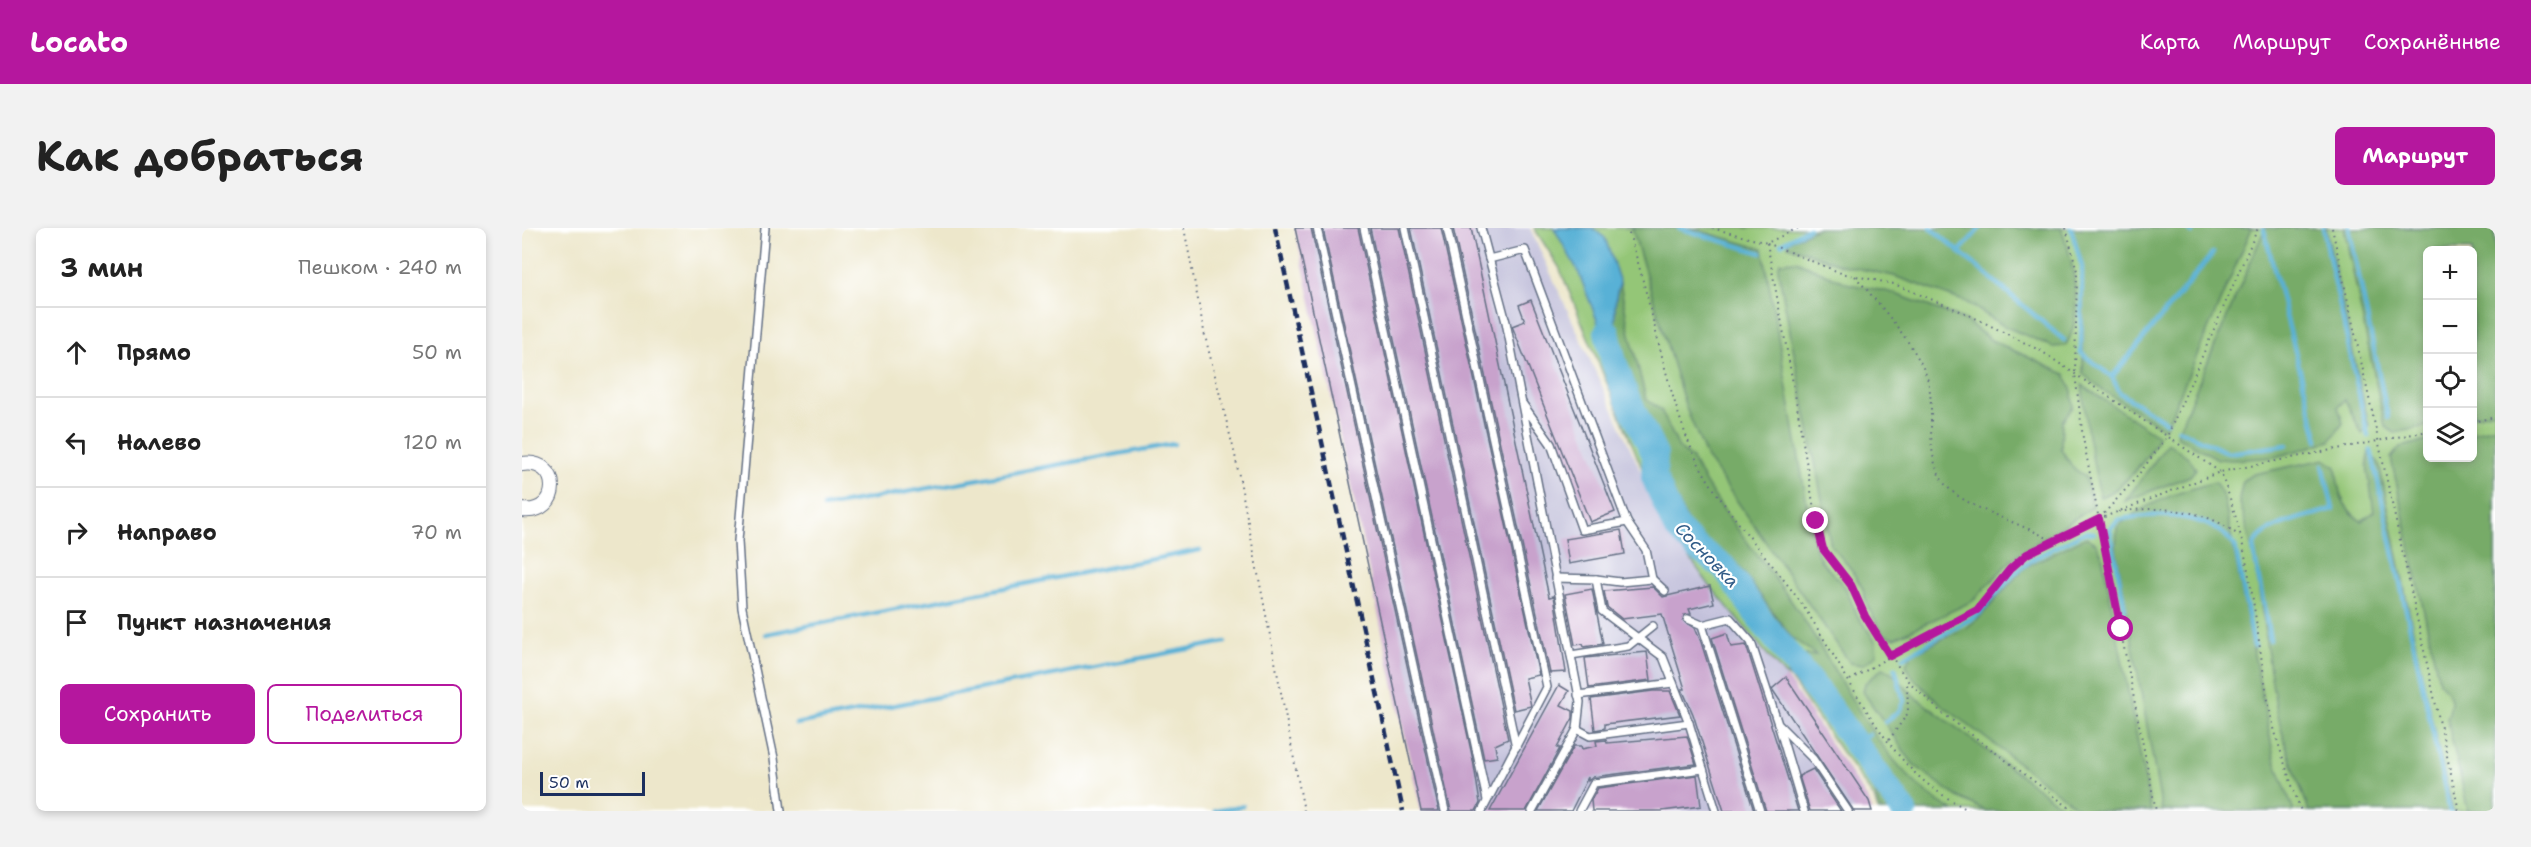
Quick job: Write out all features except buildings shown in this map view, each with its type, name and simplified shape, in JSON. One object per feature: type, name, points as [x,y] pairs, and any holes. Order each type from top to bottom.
[{"type":"street","points":[[522,464],[538,465],[545,469],[552,483],[550,498],[545,504],[530,510],[522,510]]},
{"type":"lane","points":[[765,228],[738,541],[742,609],[774,758],[782,811]]},
{"type":"lane","points":[[1317,228],[1445,811]]},
{"type":"lane","points":[[1364,228],[1487,801]]},
{"type":"lane","points":[[1405,228],[1516,747]]},
{"type":"lane","points":[[1447,228],[1547,687],[1482,811]]},
{"type":"lane","points":[[1481,228],[1506,322],[1578,695],[1577,729],[1532,811]]},
{"type":"lane","points":[[1489,259],[1525,250],[1627,522],[1646,550],[1652,579],[1665,591]]},
{"type":"lane","points":[[1521,401],[1551,444],[1582,530],[1627,522]]},
{"type":"lane","points":[[1555,578],[1620,582],[1652,579]]},
{"type":"lane","points":[[1596,579],[1602,611],[1663,657],[1689,723],[1714,811]]},
{"type":"lane","points":[[1688,619],[1702,625],[1730,618],[1751,642],[1804,811]]},
{"type":"lane","points":[[1702,625],[1760,811]]},
{"type":"lane","points":[[1571,655],[1628,646],[1636,637],[1653,626]]},
{"type":"lane","points":[[1578,695],[1673,683]]},
{"type":"lane","points":[[1577,729],[1590,736],[1689,723]]},
{"type":"lane","points":[[1778,724],[1813,759],[1848,811]]},
{"type":"lane","points":[[1579,811],[1594,783],[1703,769]]},
{"type":"path","points":[[1184,228],[1205,336],[1235,454],[1304,811]]},
{"type":"path","points":[[1627,228],[1687,439],[1701,468],[1769,558],[1889,740],[1913,771],[1941,795],[1970,811]]},
{"type":"path","points":[[1712,228],[1767,243],[1855,276],[1894,284],[1940,302],[2041,351],[2220,472],[2228,491],[2248,574],[2271,716],[2286,773],[2301,811]]},
{"type":"path","points":[[1767,243],[1798,228]]},
{"type":"path","points":[[2066,228],[2074,253],[2078,285],[2075,374],[2082,438],[2156,811]]},
{"type":"path","points":[[2099,519],[2167,437],[2258,228]]},
{"type":"path","points":[[2332,228],[2459,811]]},
{"type":"path","points":[[1767,243],[1823,549],[1851,585],[1865,616],[1907,680],[1941,712],[2074,811]]},
{"type":"path","points":[[1855,276],[1891,319],[1927,377],[1933,402],[1931,434],[1935,462],[1945,484],[1965,501],[2020,524],[2052,541]]},
{"type":"path","points":[[2477,421],[2495,417]]},
{"type":"path","points":[[1850,680],[1977,610],[2010,569],[2027,554],[2099,519],[2220,472],[2423,432]]},
{"type":"path","points":[[2113,513],[2145,509],[2183,511],[2229,527],[2239,537]]},
{"type":"path","points":[[1889,740],[1908,713],[1907,680]]},
{"type":"shaded area","points":[[1295,228],[1530,228],[1665,524],[1710,586],[1786,677],[1869,801],[1872,811],[1421,811]]},
{"type":"green space","points":[[1534,228],[1554,228],[1564,243],[1567,228],[2495,228],[2495,811],[1878,811],[1874,798],[1787,674],[1786,677],[1710,586],[1665,524],[1559,267]]},
{"type":"green space","points":[[1632,228],[1691,228],[1763,249],[1814,545],[1821,561],[1845,587],[1858,617],[1876,642],[1877,655],[1862,665],[1850,663],[1707,458],[1686,408]]},
{"type":"green space","points":[[1817,228],[2061,228],[2070,255],[2075,288],[2076,304],[2071,334],[2065,346],[2053,347],[2004,326],[1966,302],[1894,276],[1842,265],[1788,246],[1789,241]]},
{"type":"green space","points":[[2072,228],[2252,228],[2165,429],[2102,390],[2083,374],[2083,266]]},
{"type":"green space","points":[[2265,228],[2326,228],[2369,426],[2362,434],[2345,400],[2338,407],[2343,423],[2330,441],[2276,457],[2218,459],[2176,436]]},
{"type":"green space","points":[[2344,228],[2495,228],[2495,411],[2477,415],[2477,246],[2423,246],[2423,427],[2395,433],[2385,427]]},
{"type":"green space","points":[[1796,261],[1849,284],[1890,292],[1963,319],[1991,340],[2065,374],[2072,391],[2073,407],[2062,421],[2061,449],[2073,468],[2085,476],[2093,507],[2013,558],[1973,601],[1895,638],[1883,634],[1868,607],[1862,587],[1848,565],[1831,546],[1778,269],[1780,262]]},
{"type":"green space","points":[[1620,283],[1646,399],[1661,410],[1679,448],[1692,459],[1728,516],[1783,589],[1884,747],[1928,794],[1954,811],[1881,811],[1874,791],[1786,665],[1795,655],[1816,655],[1791,637],[1734,560],[1691,530],[1614,364],[1616,353],[1615,303]]},
{"type":"green space","points":[[2082,385],[2158,436],[2149,453],[2134,472],[2116,489],[2100,497],[2088,436]]},
{"type":"green space","points":[[2495,427],[2495,811],[2468,811],[2447,718],[2451,707],[2450,698],[2439,682],[2391,458],[2400,447],[2423,442],[2423,462],[2477,462],[2477,431]]},
{"type":"green space","points":[[2168,443],[2188,457],[2196,469],[2190,476],[2125,501]]},
{"type":"green space","points":[[2369,452],[2379,463],[2426,694],[2453,811],[2309,811],[2280,724],[2272,685],[2257,578],[2239,500],[2243,480],[2254,474],[2325,459],[2336,467],[2338,483],[2345,504],[2361,521],[2374,512],[2367,465]]},
{"type":"green space","points":[[2215,482],[2224,498],[2274,758],[2294,811],[2162,811],[2116,550],[2117,527],[2151,505],[2176,494]]},
{"type":"green space","points":[[2086,537],[2096,543],[2102,555],[2151,811],[2082,811],[1943,706],[1913,678],[1906,665],[1912,654],[1967,627],[1980,617],[2025,567]]},
{"type":"green space","points":[[1883,668],[1891,672],[1914,696],[2068,811],[1986,811],[1956,796],[1913,764],[1863,692],[1865,683]]},
{"type":"water","points":[[1554,228],[1592,228],[1605,238],[1620,283],[1615,303],[1616,353],[1614,364],[1578,271]]},
{"type":"waterway","points":[[1679,228],[1761,253]]},
{"type":"waterway","points":[[1781,244],[1809,228]]},
{"type":"waterway","points":[[1931,228],[2064,340]]},
{"type":"waterway","points":[[1959,252],[1980,228]]},
{"type":"waterway","points":[[2071,228],[2082,267],[2081,353],[2112,377],[2120,393],[2166,422]]},
{"type":"waterway","points":[[2187,228],[2192,233]]},
{"type":"waterway","points":[[2323,228],[2368,436]]},
{"type":"waterway","points":[[2349,228],[2388,418]]},
{"type":"waterway","points":[[2264,230],[2318,440]]},
{"type":"waterway","points":[[2112,377],[2213,253]]},
{"type":"waterway","name":"Сосновка","points":[[1607,332],[1613,359],[1626,396],[1655,455],[1654,477],[1675,526],[1697,548],[1725,568],[1760,619],[1821,696],[1904,811]]},
{"type":"waterway","points":[[2178,429],[2228,453],[2287,445]]},
{"type":"waterway","points":[[823,507],[1174,444]]},
{"type":"waterway","points":[[2371,450],[2450,811]]},
{"type":"waterway","points":[[2270,640],[2253,547],[2266,532],[2276,527],[2333,509],[2323,465]]},
{"type":"waterway","points":[[2125,609],[2110,529],[2118,520],[2132,517],[2165,516],[2197,521],[2212,526],[2235,546],[2254,646]]},
{"type":"waterway","points":[[1903,658],[1979,614],[2015,573],[2033,559],[2085,532],[2094,533]]},
{"type":"waterway","points":[[766,634],[1200,550]]},
{"type":"waterway","points":[[796,724],[1225,642]]},
{"type":"waterway","points":[[1885,722],[1899,711],[1904,701],[1895,668]]},
{"type":"waterway","points":[[1855,743],[1869,734]]},
{"type":"waterway","points":[[1215,811],[1243,806]]},
{"type":"railway","points":[[1275,228],[1403,811]]},
{"type":"route","points":[[1816,521],[1823,549],[1851,585],[1865,616],[1890,656],[1977,610],[2010,569],[2027,554],[2099,519],[2121,629]]}]
